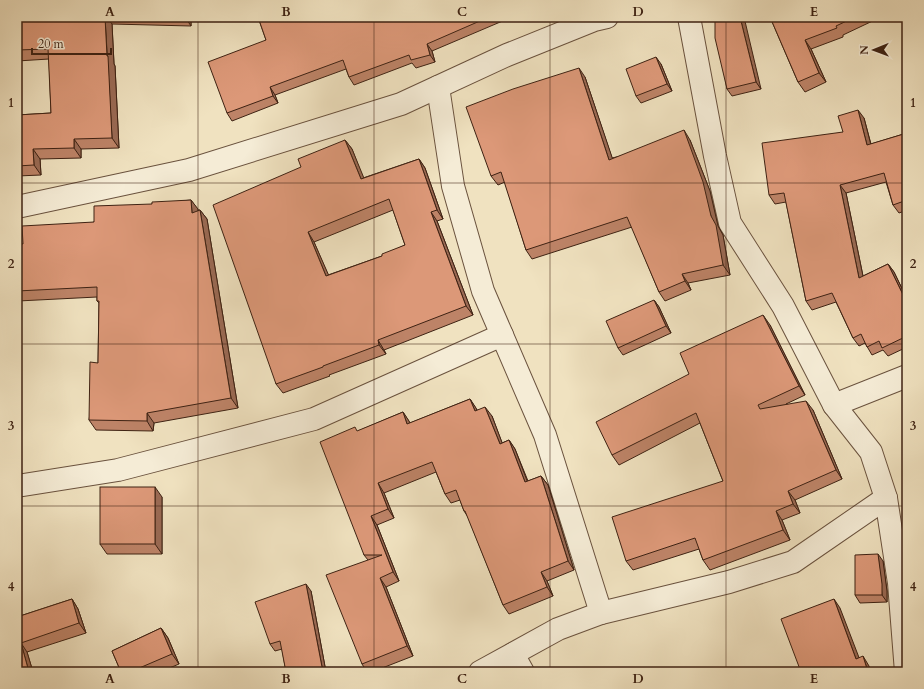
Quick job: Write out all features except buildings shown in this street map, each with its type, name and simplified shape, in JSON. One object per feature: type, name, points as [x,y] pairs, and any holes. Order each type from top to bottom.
[{"type":"street","points":[[17,207],[189,170],[401,104],[515,52],[594,20],[607,17]]},
{"type":"street","points":[[689,17],[715,156],[730,223],[783,306],[834,405],[871,452],[886,498],[903,583],[906,672]]},
{"type":"street","points":[[438,87],[453,186],[483,291],[545,435],[601,613]]},
{"type":"street","points":[[17,486],[118,470],[314,419],[502,335]]},
{"type":"street","points":[[834,405],[907,376]]},
{"type":"street","points":[[480,672],[518,663],[558,629],[601,613],[729,582],[793,562],[886,498]]}]
